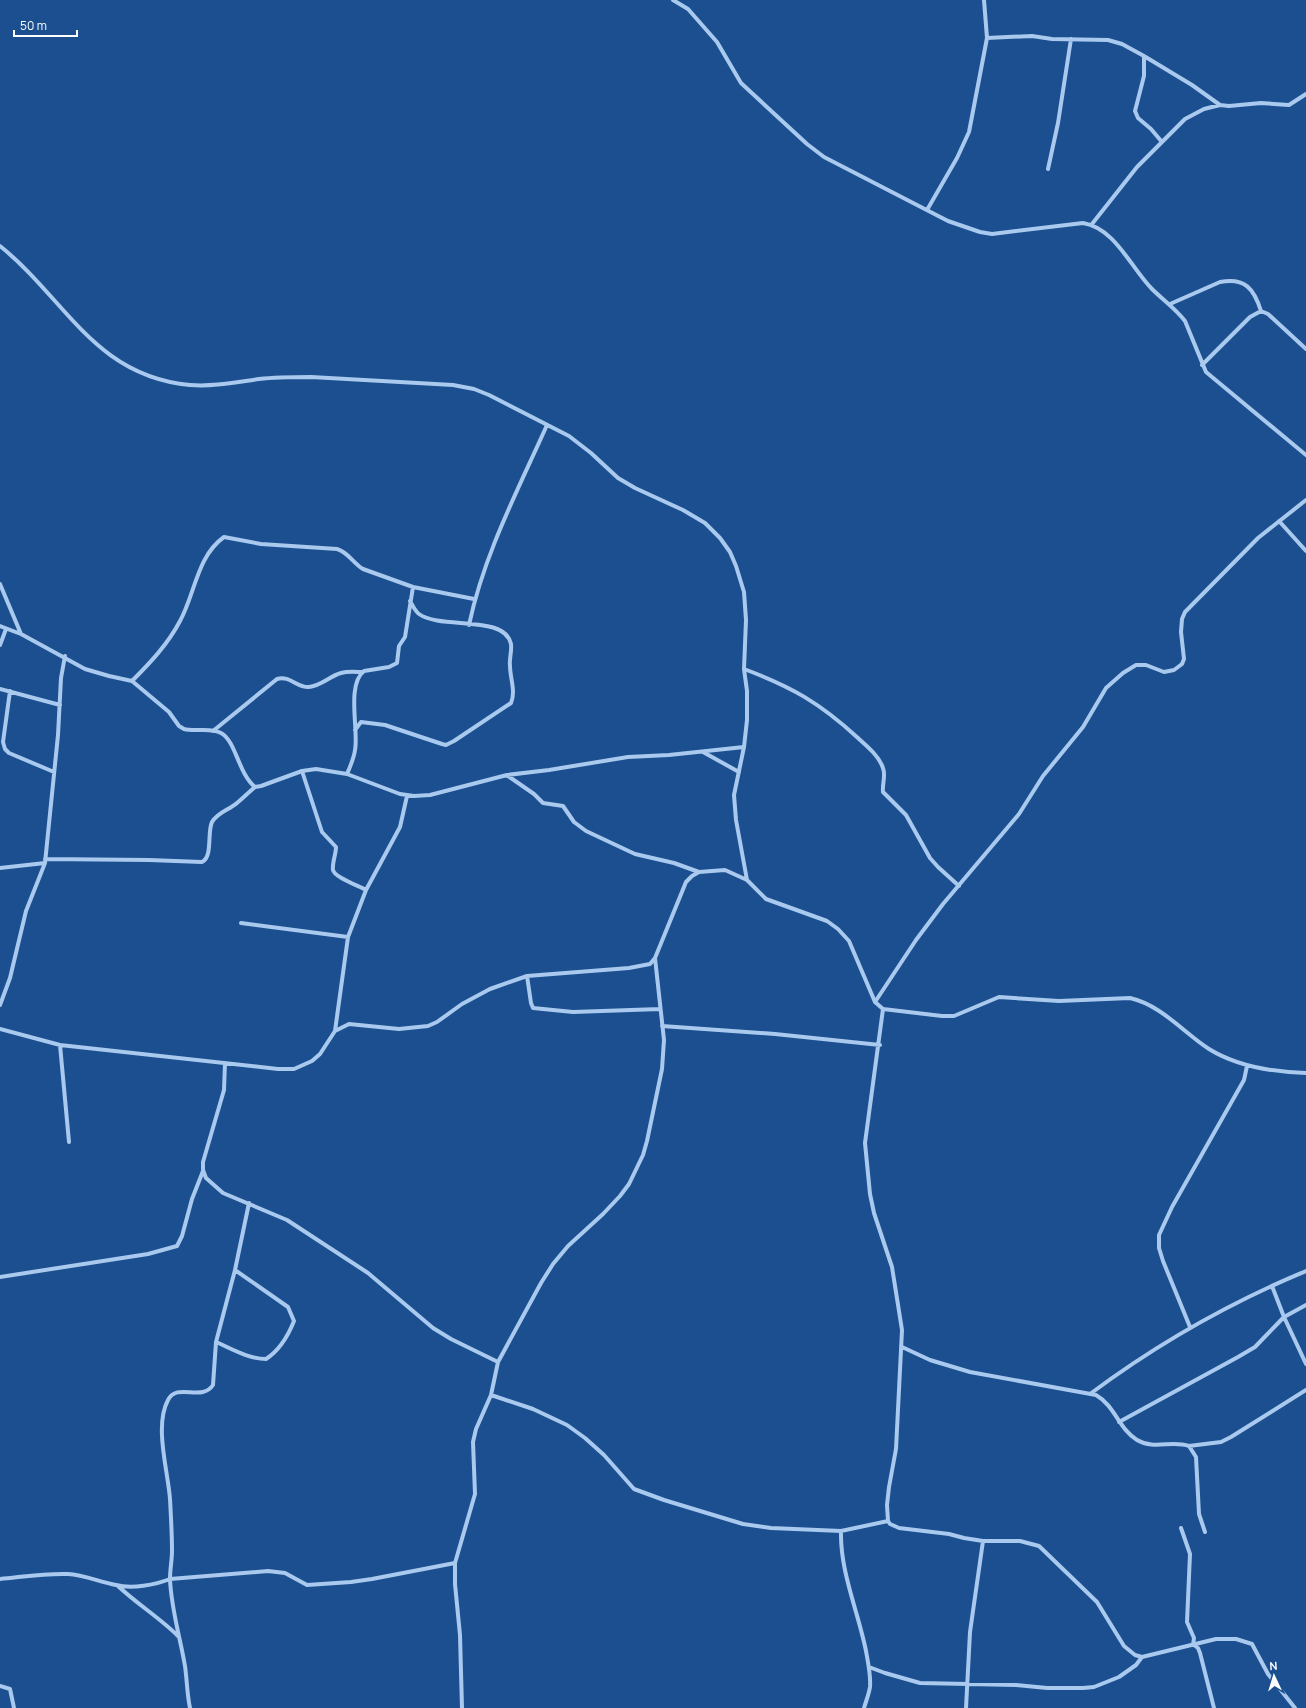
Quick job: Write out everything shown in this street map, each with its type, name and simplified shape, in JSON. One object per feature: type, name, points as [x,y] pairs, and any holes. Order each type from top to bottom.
[{"type":"street","points":[[673,0],[688,9],[717,42],[741,83],[807,144],[824,157],[927,210],[966,228],[992,234],[1060,225],[1083,223],[1092,224],[1110,237],[1140,277],[1179,313],[1187,325],[1202,365],[1212,378],[1251,408],[1306,456]]},
{"type":"street","points":[[927,210],[957,158],[969,132],[987,38],[984,0]]},
{"type":"street","points":[[987,38],[1032,36],[1070,40],[1108,40],[1122,44],[1192,85],[1220,106]]},
{"type":"street","points":[[1048,169],[1058,122],[1070,40]]},
{"type":"street","points":[[1144,56],[1144,76],[1135,111],[1138,118],[1151,129],[1162,142]]},
{"type":"street","points":[[1092,224],[1137,167],[1185,119],[1204,109],[1220,106],[1261,103],[1289,105],[1306,94]]},
{"type":"street","points":[[0,246],[28,270],[79,328],[107,354],[133,370],[159,380],[191,385],[298,377],[453,385],[474,390],[488,395],[569,436],[585,448],[618,478],[635,488],[683,510],[705,523],[720,538],[730,552],[744,592],[746,620],[744,669],[747,691],[747,720],[744,747],[734,795],[734,806],[746,880]]},
{"type":"street","points":[[1170,304],[1220,282],[1229,280],[1248,286],[1258,300],[1261,311]]},
{"type":"street","points":[[1261,311],[1268,314],[1306,349]]},
{"type":"street","points":[[1202,365],[1250,317],[1261,311]]},
{"type":"street","points":[[469,624],[474,599],[498,531],[547,425]]},
{"type":"street","points":[[875,1002],[916,940],[1019,814],[1043,776],[1083,727],[1106,688],[1123,673],[1136,666],[1146,665],[1164,672],[1174,670],[1182,664],[1184,658],[1181,632],[1182,619],[1185,612],[1258,538],[1306,500]]},
{"type":"street","points":[[1279,521],[1306,551]]},
{"type":"street","points":[[132,682],[157,655],[180,621],[200,568],[214,547],[224,537],[274,545],[337,549],[343,551],[363,569],[413,587],[474,599]]},
{"type":"street","points":[[0,584],[22,634]]},
{"type":"street","points":[[212,731],[277,679],[282,677],[307,687],[314,686],[342,673],[363,672],[389,667],[397,663],[399,646],[405,637],[413,587]]},
{"type":"street","points":[[355,730],[361,722],[374,722],[408,731],[446,744],[454,741],[509,705],[513,697],[510,666],[511,643],[507,635],[500,630],[487,625],[448,622],[422,616],[418,613],[410,601]]},
{"type":"street","points":[[0,626],[22,634],[85,668],[132,682],[169,712],[179,726],[188,730],[222,733],[228,739],[244,773],[250,782],[255,786],[261,786],[302,771],[328,770],[347,774],[407,796],[430,795],[507,775],[628,757],[703,752],[744,747]]},
{"type":"street","points":[[0,644],[6,629]]},
{"type":"street","points":[[0,1005],[10,978],[26,911],[45,861],[65,656]]},
{"type":"street","points":[[744,669],[782,684],[821,706],[845,725],[871,750],[883,768],[883,792],[906,815],[930,858],[960,886]]},
{"type":"street","points":[[347,774],[355,750],[355,697],[359,678],[363,672]]},
{"type":"street","points":[[0,688],[60,705]]},
{"type":"street","points":[[10,691],[3,742],[5,749],[54,772]]},
{"type":"street","points":[[703,752],[738,772]]},
{"type":"street","points":[[302,771],[322,832],[336,847],[333,869],[334,873],[366,890]]},
{"type":"street","points":[[507,775],[529,790],[546,805],[563,806],[574,822],[586,831],[635,854],[674,863],[699,872],[725,870],[746,880],[766,899],[827,921],[838,929],[849,941],[875,1002],[883,1009],[954,1016],[971,1010],[991,999],[999,997],[1059,1001],[1130,998],[1140,1001],[1166,1016],[1209,1049],[1234,1061],[1247,1066],[1280,1072],[1306,1073]]},
{"type":"street","points":[[0,868],[45,861],[149,860],[202,862],[208,856],[210,827],[214,818],[236,804],[255,786]]},
{"type":"street","points":[[0,1029],[60,1045],[278,1069],[294,1069],[312,1061],[320,1054],[335,1031],[348,937],[366,890],[400,827],[407,796]]},
{"type":"street","points":[[335,1031],[349,1024],[399,1029],[428,1026],[437,1022],[462,1004],[490,989],[528,976],[643,966],[650,964],[655,958],[686,882],[699,872]]},
{"type":"street","points":[[241,923],[348,937]]},
{"type":"street","points":[[462,1708],[460,1635],[455,1584],[456,1563],[475,1494],[473,1442],[476,1429],[491,1395],[498,1362],[515,1328],[553,1264],[568,1246],[604,1214],[629,1184],[636,1172],[647,1142],[660,1076],[664,1040],[655,958]]},
{"type":"street","points":[[528,976],[531,1003],[533,1008],[572,1012],[660,1009]]},
{"type":"street","points":[[883,1009],[880,1045],[865,1143],[874,1213],[892,1267],[900,1316],[902,1347],[896,1449],[887,1505],[888,1521],[890,1524],[899,1528],[949,1534],[983,1541],[1020,1541],[1039,1546],[1097,1602],[1124,1646],[1142,1657]]},
{"type":"street","points":[[662,1026],[775,1034],[880,1045]]},
{"type":"street","points":[[60,1045],[69,1142]]},
{"type":"street","points":[[0,1277],[148,1254],[176,1246],[182,1236],[192,1200],[203,1170],[203,1162],[224,1090],[225,1063]]},
{"type":"street","points":[[1190,1327],[1163,1261],[1159,1248],[1159,1235],[1172,1207],[1244,1080],[1247,1066]]},
{"type":"street","points":[[203,1170],[206,1178],[223,1193],[287,1220],[299,1227],[368,1274],[433,1328],[451,1339],[498,1362]]},
{"type":"street","points":[[190,1708],[170,1579],[172,1531],[170,1496],[164,1460],[162,1432],[164,1412],[169,1398],[175,1393],[206,1392],[209,1391],[213,1385],[216,1342],[235,1270],[249,1203]]},
{"type":"street","points":[[216,1342],[240,1353],[259,1359],[266,1359],[282,1345],[294,1322],[288,1307],[235,1270]]},
{"type":"street","points":[[1090,1394],[1148,1353],[1190,1327],[1272,1286],[1306,1271]]},
{"type":"street","points":[[1272,1286],[1284,1317],[1306,1364]]},
{"type":"street","points":[[1119,1422],[1238,1357],[1255,1346],[1284,1317],[1306,1305]]},
{"type":"street","points":[[902,1347],[930,1360],[970,1372],[1096,1395],[1106,1402],[1119,1422],[1131,1435],[1143,1443],[1156,1445],[1180,1444],[1189,1446],[1220,1442],[1231,1437],[1306,1390]]},
{"type":"street","points":[[491,1395],[539,1412],[567,1425],[585,1438],[604,1455],[634,1489],[642,1492],[743,1524],[782,1529],[841,1531],[888,1521]]},
{"type":"street","points":[[1189,1446],[1196,1456],[1199,1514],[1205,1532]]},
{"type":"street","points":[[1181,1528],[1190,1554],[1188,1622],[1194,1638],[1193,1645]]},
{"type":"street","points":[[841,1531],[840,1549],[862,1632],[869,1667],[870,1688],[864,1708]]},
{"type":"street","points":[[966,1708],[970,1632],[983,1541]]},
{"type":"street","points":[[0,1579],[70,1574],[118,1586],[151,1584],[170,1579],[268,1571],[285,1573],[308,1584],[372,1579],[456,1563]]},
{"type":"street","points":[[118,1586],[179,1636]]},
{"type":"street","points":[[869,1667],[920,1683],[1047,1688],[1094,1687],[1107,1683],[1128,1671],[1142,1657],[1208,1640],[1224,1638],[1252,1644],[1268,1674],[1295,1708]]},
{"type":"street","points":[[1193,1645],[1199,1650],[1214,1708]]},
{"type":"street","points":[[0,1686],[10,1689],[14,1708]]}]
